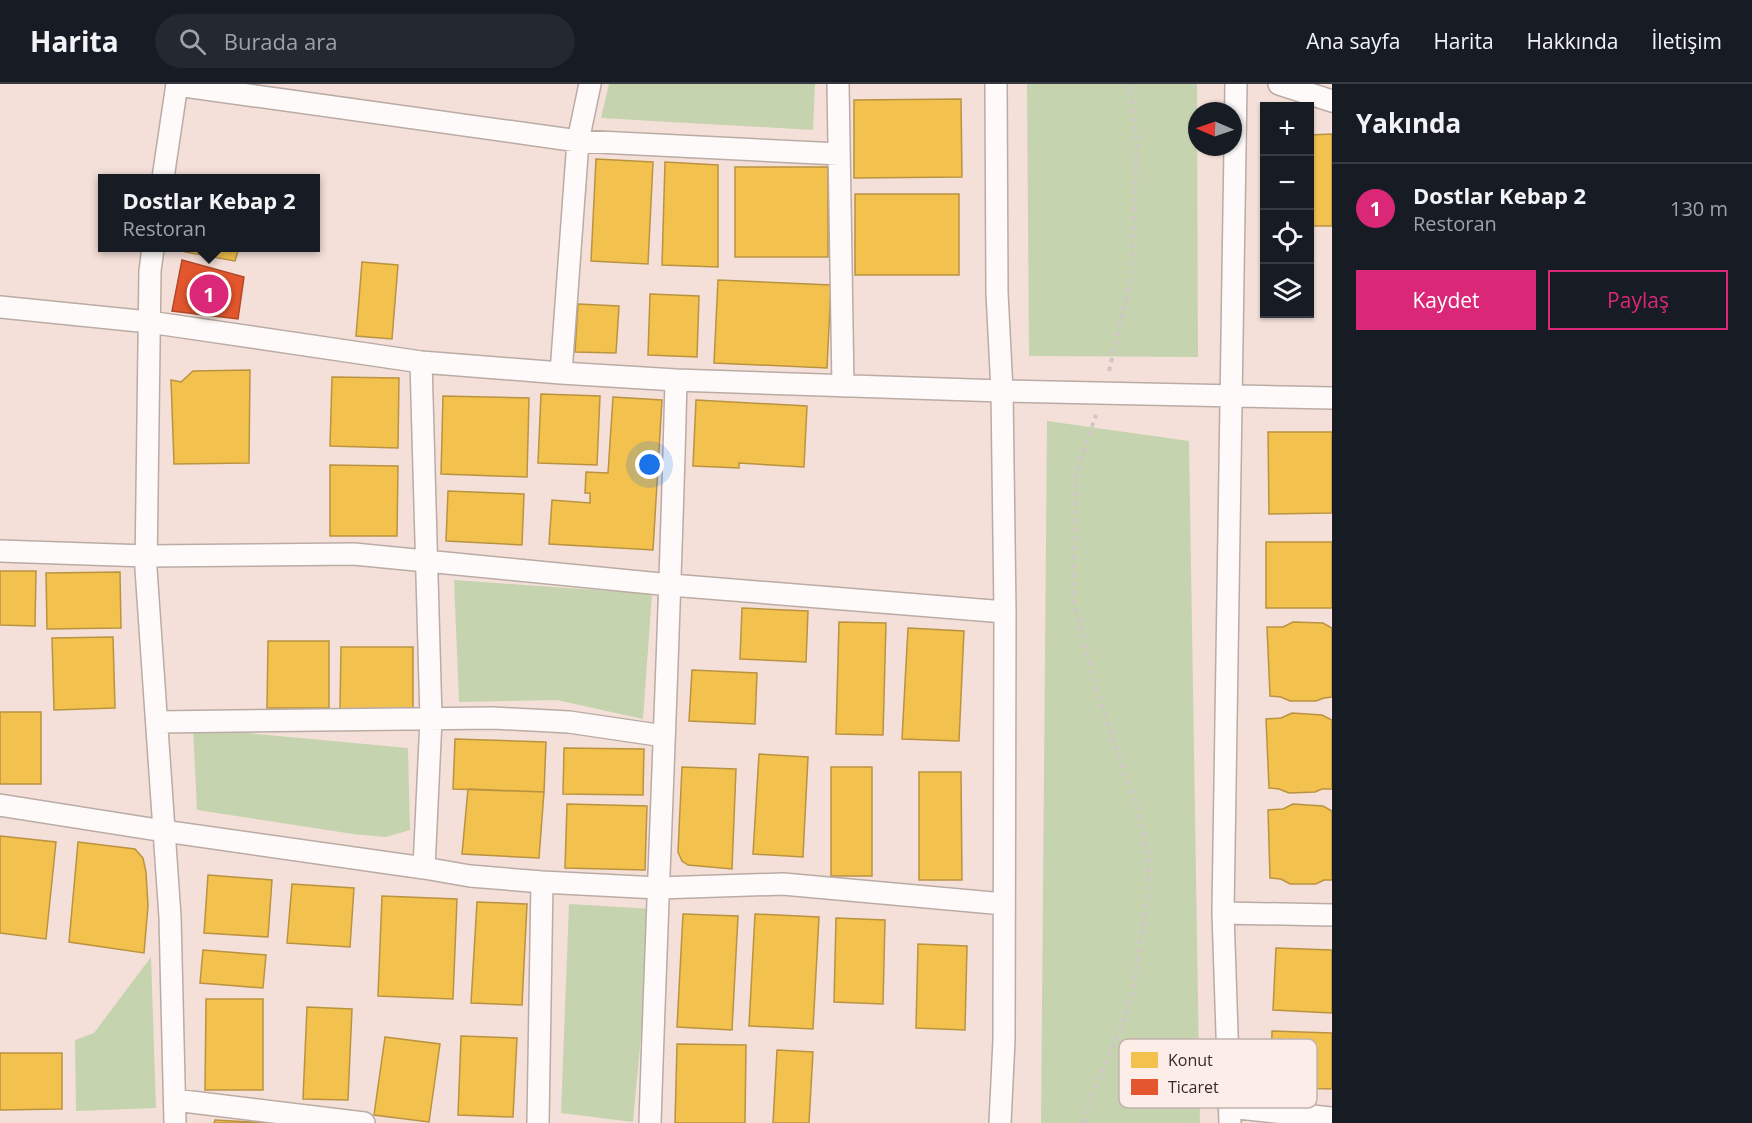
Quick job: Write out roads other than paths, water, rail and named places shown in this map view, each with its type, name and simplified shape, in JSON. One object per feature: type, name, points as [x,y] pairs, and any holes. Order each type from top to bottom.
[{"type":"street","points":[[164,174],[177,84],[578,141],[839,154]]},
{"type":"street","points":[[561,373],[578,141],[590,84]]},
{"type":"street","points":[[838,84],[843,386]]},
{"type":"street","points":[[996,84],[996,293],[1002,391],[1005,612],[1004,1040],[1000,1123]]},
{"type":"street","points":[[1227,1039],[1223,913],[1236,84]]},
{"type":"street","points":[[1279,84],[1332,101]]},
{"type":"street","points":[[152,252],[150,271],[146,556],[170,917],[175,1123]]},
{"type":"street","points":[[0,307],[149,322],[421,362],[561,373],[843,386],[1332,398]]},
{"type":"street","points":[[421,362],[431,719],[424,868]]},
{"type":"street","points":[[650,1123],[671,585],[676,380]]},
{"type":"street","points":[[0,551],[146,556],[354,554],[671,585],[1005,612]]},
{"type":"street","points":[[157,722],[493,718],[569,722],[664,736]]},
{"type":"street","points":[[0,805],[470,876],[658,888],[783,884],[1004,904]]},
{"type":"street","points":[[538,1123],[542,882]]},
{"type":"street","points":[[1223,913],[1332,915]]},
{"type":"street","points":[[175,1100],[364,1123]]},
{"type":"street","points":[[1230,1115],[1332,1118]]},
{"type":"place","name":"Dostlar Kebap 2","points":[[209,294]]}]
